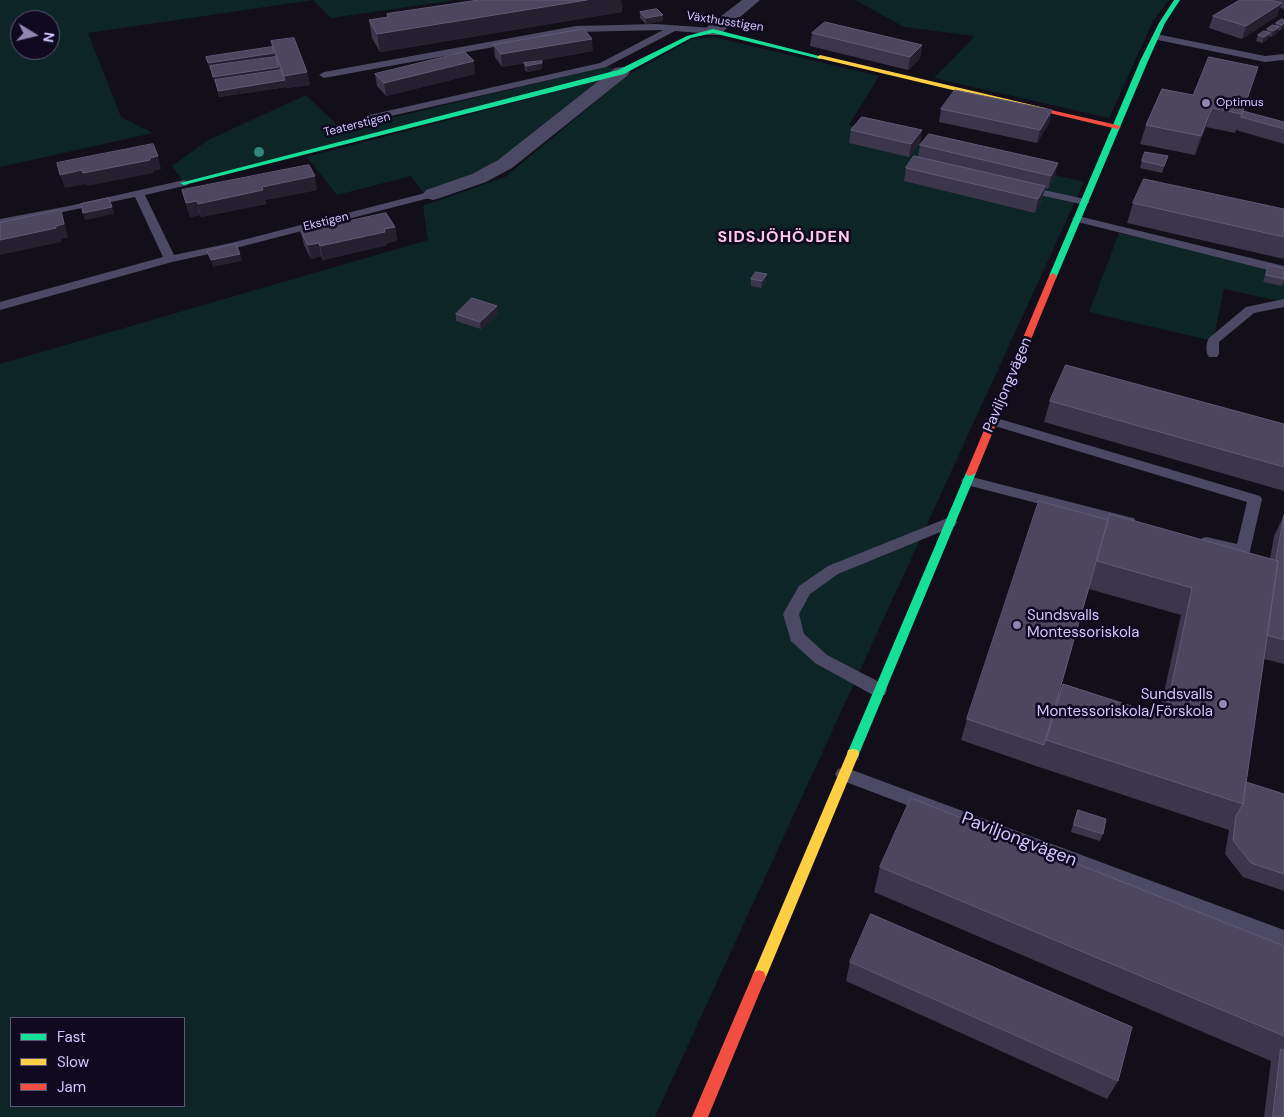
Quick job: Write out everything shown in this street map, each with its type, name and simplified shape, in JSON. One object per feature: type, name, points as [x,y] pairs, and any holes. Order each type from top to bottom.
[{"type":"street","points":[[713,31],[752,0]]},
{"type":"street","name":"Paviljongvägen","points":[[700,1117],[1144,61],[1162,23],[1178,0]]},
{"type":"street","name":"Teaterstigen","points":[[184,183],[612,68],[689,37],[713,31]]},
{"type":"street","name":"Växthusstigen","points":[[713,31],[1117,127]]},
{"type":"street","name":"Ekstigen","points":[[433,194],[479,178],[505,164],[612,68]]},
{"type":"lane","name":"Växthusstigen","points":[[324,75],[576,29],[649,27],[713,31]]},
{"type":"lane","points":[[369,118],[612,68],[674,28]]},
{"type":"lane","points":[[1156,36],[1265,59],[1284,57]]},
{"type":"lane","name":"Teaterstigen","points":[[0,222],[184,183]]},
{"type":"lane","points":[[1017,187],[1085,202]]},
{"type":"lane","points":[[139,194],[170,259]]},
{"type":"lane","name":"Ekstigen","points":[[0,306],[170,259],[232,246],[433,194]]},
{"type":"lane","points":[[1078,219],[1284,270]]},
{"type":"lane","points":[[1214,354],[1213,341],[1250,310],[1284,303]]},
{"type":"lane","points":[[993,421],[1255,500],[1243,551],[1196,539]]},
{"type":"lane","points":[[968,481],[1139,524]]},
{"type":"lane","points":[[880,690],[821,659],[797,637],[791,614],[804,590],[833,570],[950,522]]},
{"type":"lane","name":"Paviljongvägen","points":[[844,774],[1284,939]]},
{"type":"green space","points":[[0,0],[313,0],[88,33],[121,117],[153,133],[0,167]]},
{"type":"green space","points":[[313,0],[456,0],[331,18]]},
{"type":"green space","points":[[855,0],[1169,0],[1153,21],[1109,118],[934,78],[975,36],[904,27]]},
{"type":"green space","points":[[713,37],[879,76],[849,125],[1084,182],[655,1117],[0,1117],[0,364],[428,240],[423,206],[505,177],[628,75],[692,39]]},
{"type":"green space","points":[[607,66],[621,72],[184,183],[172,166],[208,140],[306,95],[342,130]]},
{"type":"green space","points":[[601,80],[500,159],[454,182],[423,192],[411,176],[337,195],[307,157]]},
{"type":"green space","points":[[1119,233],[1284,270],[1284,302],[1224,289],[1213,341],[1089,312]]},
{"type":"building","points":[[479,0],[587,0],[377,34],[369,20],[388,17],[387,14]]},
{"type":"building","points":[[1240,0],[1270,0],[1282,3],[1246,26],[1213,16]]},
{"type":"building","points":[[657,9],[663,15],[646,18],[640,12]]},
{"type":"building","points":[[1282,19],[1284,23],[1282,25],[1276,23]]},
{"type":"building","points":[[825,22],[922,45],[910,57],[812,33]]},
{"type":"building","points":[[1273,25],[1279,27],[1273,31],[1267,29]]},
{"type":"building","points":[[584,29],[592,39],[501,54],[494,45]]},
{"type":"building","points":[[1264,31],[1270,33],[1264,37],[1258,35]]},
{"type":"building","points":[[294,38],[307,72],[284,76],[271,41]]},
{"type":"building","points":[[272,47],[274,53],[208,63],[206,57]]},
{"type":"building","points":[[465,52],[474,61],[384,83],[375,74]]},
{"type":"building","points":[[276,57],[279,67],[213,77],[210,66]]},
{"type":"building","points":[[1209,57],[1258,67],[1242,114],[1212,108],[1201,136],[1146,125],[1162,89],[1193,95]]},
{"type":"building","points":[[542,61],[542,63],[526,66],[524,63]]},
{"type":"building","points":[[281,70],[285,80],[218,91],[215,80]]},
{"type":"building","points":[[955,90],[1052,110],[1040,130],[941,109]]},
{"type":"building","points":[[1243,111],[1284,122],[1284,129],[1241,117]]},
{"type":"building","points":[[862,117],[922,130],[911,144],[851,130]]},
{"type":"building","points":[[929,134],[1058,163],[1051,176],[920,145]]},
{"type":"building","points":[[153,144],[158,156],[150,158],[150,160],[83,173],[82,170],[60,175],[57,163]]},
{"type":"building","points":[[1145,152],[1168,156],[1164,166],[1142,161]]},
{"type":"building","points":[[914,156],[1045,186],[1038,199],[906,168]]},
{"type":"building","points":[[309,165],[315,176],[262,187],[263,190],[198,204],[197,201],[186,203],[182,190]]},
{"type":"building","points":[[1144,179],[1284,209],[1284,237],[1133,203]]},
{"type":"building","points":[[109,198],[112,207],[83,213],[81,204]]},
{"type":"building","points":[[61,210],[64,224],[56,226],[56,228],[0,240],[0,223]]},
{"type":"building","points":[[386,213],[395,227],[384,229],[385,232],[320,246],[319,243],[308,245],[301,232]]},
{"type":"building","points":[[236,244],[240,254],[211,260],[207,251]]},
{"type":"building","points":[[1269,265],[1284,269],[1284,279],[1266,275]]},
{"type":"building","points":[[756,272],[767,274],[762,281],[751,279]]},
{"type":"building","points":[[472,298],[497,306],[480,322],[456,314]]},
{"type":"building","points":[[1066,365],[1284,424],[1284,467],[1050,401]]},
{"type":"building","points":[[1039,501],[1108,520],[1044,745],[967,719]]},
{"type":"building","points":[[1110,514],[1278,561],[1243,804],[1046,740],[1063,684],[1165,717],[1192,588],[1097,561]]},
{"type":"building","points":[[1284,515],[1284,640],[1267,635]]},
{"type":"building","points":[[1246,782],[1284,794],[1284,874],[1251,863],[1233,840],[1236,816],[1243,804]]},
{"type":"building","points":[[911,798],[1284,946],[1284,1036],[880,867]]},
{"type":"building","points":[[1078,810],[1106,819],[1103,834],[1074,825]]},
{"type":"building","points":[[871,914],[1132,1027],[1118,1081],[850,962]]},
{"type":"building","points":[[1281,1049],[1284,1050],[1284,1117],[1273,1117]]},
{"type":"traffic: fast","points":[[1053,276],[1144,61],[1162,23],[1177,0]]},
{"type":"traffic: fast","points":[[184,183],[621,72],[689,37],[713,31],[820,57]]},
{"type":"traffic: fast","points":[[853,754],[971,473]]},
{"type":"traffic: slow","points":[[820,57],[1045,110]]},
{"type":"traffic: slow","points":[[759,977],[853,754]]},
{"type":"traffic: jam","points":[[1045,110],[1117,127]]},
{"type":"traffic: jam","points":[[971,473],[1053,276]]},
{"type":"traffic: jam","points":[[700,1117],[759,977]]},
{"type":"place","name":"Optimus","points":[[1206,103]]},
{"type":"place","name":"Sundsvalls Montessoriskola","points":[[1017,625]]},
{"type":"place","name":"Sundsvalls Montessoriskola/Förskola","points":[[1223,704]]},
{"type":"district","name":"SIDSJÖHÖJDEN","points":[[784,238]]}]
